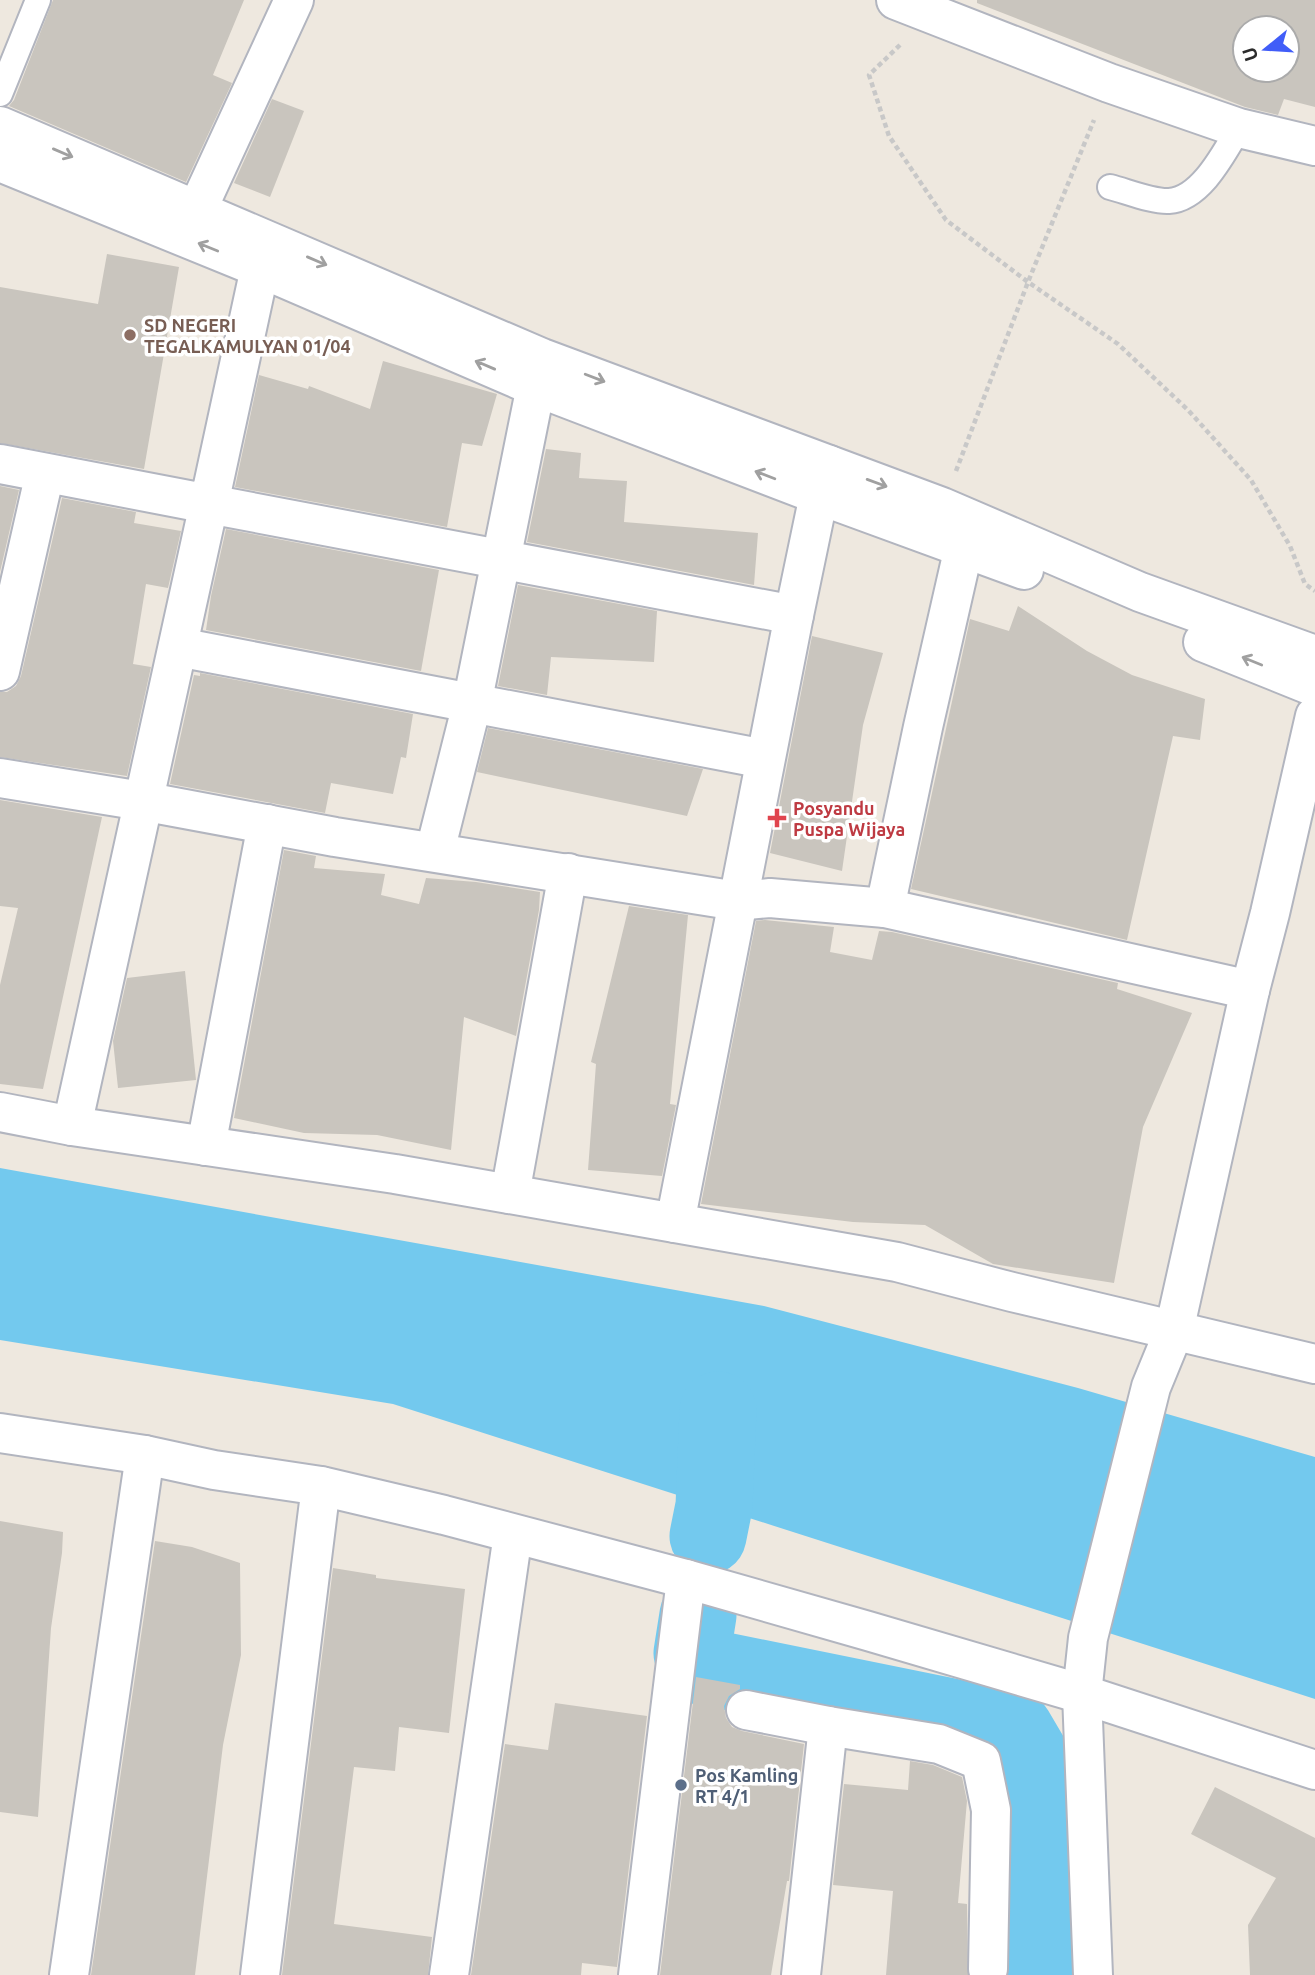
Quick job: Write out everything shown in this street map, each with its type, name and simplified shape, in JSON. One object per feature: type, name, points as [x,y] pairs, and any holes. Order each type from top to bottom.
[{"type":"street","points":[[197,210],[294,0]]},
{"type":"street","points":[[896,0],[1109,83],[1239,128],[1315,146]]},
{"type":"street","points":[[0,127],[197,210],[266,255]]},
{"type":"street","points":[[0,162],[266,255],[538,372],[824,480],[964,547],[1140,592],[1315,656]]},
{"type":"street","points":[[72,1126],[142,801],[266,255]]},
{"type":"street","points":[[435,851],[472,704],[538,372]]},
{"type":"street","points":[[0,464],[794,615]]},
{"type":"street","points":[[0,671],[45,473]]},
{"type":"street","points":[[824,480],[943,508],[1049,567],[1315,687]]},
{"type":"street","points":[[675,1223],[765,759],[824,480]]},
{"type":"street","points":[[885,908],[964,547]]},
{"type":"street","points":[[178,647],[765,759]]},
{"type":"street","points":[[1093,1975],[1082,1694],[1088,1639],[1151,1387],[1174,1331],[1250,990],[1315,716]]},
{"type":"street","points":[[0,778],[737,901],[770,898],[885,908],[1250,990]]},
{"type":"street","points":[[206,1146],[267,824]]},
{"type":"street","points":[[510,1194],[568,873]]},
{"type":"street","points":[[0,1112],[72,1126],[395,1174],[897,1262],[1315,1364]]},
{"type":"street","points":[[0,1433],[321,1486],[513,1534],[686,1579],[1082,1694],[1315,1770]]},
{"type":"street","points":[[69,1975],[145,1455]]},
{"type":"street","points":[[260,1975],[321,1486]]},
{"type":"street","points":[[450,1975],[513,1534]]},
{"type":"street","points":[[638,1975],[686,1579]]},
{"type":"street","points":[[746,1710],[939,1744],[981,1761],[991,1810],[988,1969]]},
{"type":"street","points":[[801,1975],[828,1726]]},
{"type":"lane","points":[[0,94],[37,0]]},
{"type":"lane","points":[[1110,187],[1167,201],[1185,198],[1213,170],[1239,128]]},
{"type":"path","points":[[931,15],[869,75],[889,136],[946,220],[1028,282],[1118,344],[1188,410],[1251,480],[1290,547],[1305,584],[1315,591]]},
{"type":"path","points":[[943,508],[1028,282],[1109,83]]},
{"type":"water","points":[[0,1168],[764,1306],[1078,1388],[1315,1457],[1315,1699],[393,1404],[0,1340]]},
{"type":"building","points":[[53,0],[244,0],[213,75],[232,83],[186,182],[9,106],[14,100]]},
{"type":"building","points":[[977,0],[1315,0],[1315,107],[1284,99],[1278,115],[1245,107],[977,3]]},
{"type":"building","points":[[272,99],[304,111],[270,197],[234,183]]},
{"type":"building","name":"SD NEGERI TEGALKAMULYAN 01/04","points":[[107,254],[179,267],[144,469],[0,443],[0,287],[98,304]]},
{"type":"building","points":[[383,361],[497,394],[482,446],[462,443],[447,527],[235,487],[259,375],[308,389],[309,386],[370,409]]},
{"type":"building","points":[[546,449],[581,453],[579,478],[627,481],[624,522],[758,533],[754,585],[527,542]]},
{"type":"building","points":[[0,486],[19,490],[0,572]]},
{"type":"building","points":[[62,498],[136,512],[134,523],[181,531],[168,588],[146,584],[133,664],[151,667],[127,776],[0,757],[0,692],[7,692],[16,686],[21,676]]},
{"type":"building","points":[[226,529],[439,570],[421,671],[206,630]]},
{"type":"building","points":[[518,585],[657,611],[654,662],[551,657],[547,695],[498,686]]},
{"type":"building","points":[[1018,606],[1087,651],[1132,675],[1205,699],[1200,740],[1173,736],[1127,940],[911,889],[970,619],[1009,631]]},
{"type":"building","points":[[812,636],[883,653],[863,725],[842,871],[770,853]]},
{"type":"building","points":[[200,673],[413,714],[406,758],[401,757],[393,794],[331,783],[325,813],[170,784],[194,675],[200,676]]},
{"type":"building","points":[[488,728],[703,769],[687,816],[477,772]]},
{"type":"building","points":[[0,800],[102,817],[43,1089],[0,1084],[0,985],[18,908],[0,906]]},
{"type":"building","points":[[284,850],[316,856],[314,868],[385,874],[381,895],[419,904],[426,878],[476,882],[540,892],[516,1036],[464,1017],[451,1150],[377,1135],[304,1133],[234,1118]]},
{"type":"building","points":[[629,906],[688,915],[670,1104],[676,1105],[662,1176],[588,1170],[596,1064],[591,1062]]},
{"type":"building","points":[[756,921],[834,927],[830,952],[872,960],[879,931],[892,932],[1118,983],[1117,989],[1192,1013],[1143,1127],[1114,1283],[993,1264],[925,1225],[853,1222],[701,1204]]},
{"type":"building","points":[[185,971],[196,1080],[118,1088],[113,1041],[127,978]]},
{"type":"building","points":[[0,1521],[63,1532],[51,1628],[38,1817],[0,1812]]},
{"type":"building","points":[[155,1541],[192,1547],[240,1563],[241,1655],[223,1745],[195,1975],[91,1975]]},
{"type":"building","points":[[333,1568],[376,1575],[376,1578],[465,1589],[449,1733],[399,1727],[395,1771],[354,1767],[334,1924],[432,1937],[428,1975],[282,1975]]},
{"type":"building","points":[[696,1677],[740,1685],[740,1689],[729,1696],[724,1706],[726,1718],[732,1727],[804,1744],[789,1881],[771,1975],[660,1975]]},
{"type":"building","points":[[555,1703],[647,1716],[617,1967],[582,1963],[581,1975],[471,1975],[505,1744],[548,1750]]},
{"type":"building","points":[[910,1761],[933,1765],[962,1777],[967,1801],[958,1903],[967,1904],[968,1975],[886,1975],[893,1891],[833,1885],[844,1784],[908,1790]]},
{"type":"building","points":[[1215,1787],[1315,1838],[1315,1975],[1250,1975],[1248,1925],[1276,1878],[1191,1834]]},
{"type":"waterway","points":[[708,1536],[714,1506],[718,1410]]},
{"type":"waterway","points":[[698,1615],[692,1653],[700,1666],[1015,1730],[1035,1764],[1040,1975]]},
{"type":"place","name":"SD NEGERI TEGALKAMULYAN 01/04","points":[[130,335]]},
{"type":"place","name":"Posyandu Puspa Wijaya","points":[[777,818]]},
{"type":"place","name":"Pos Kamling RT 4/1","points":[[681,1785]]}]
